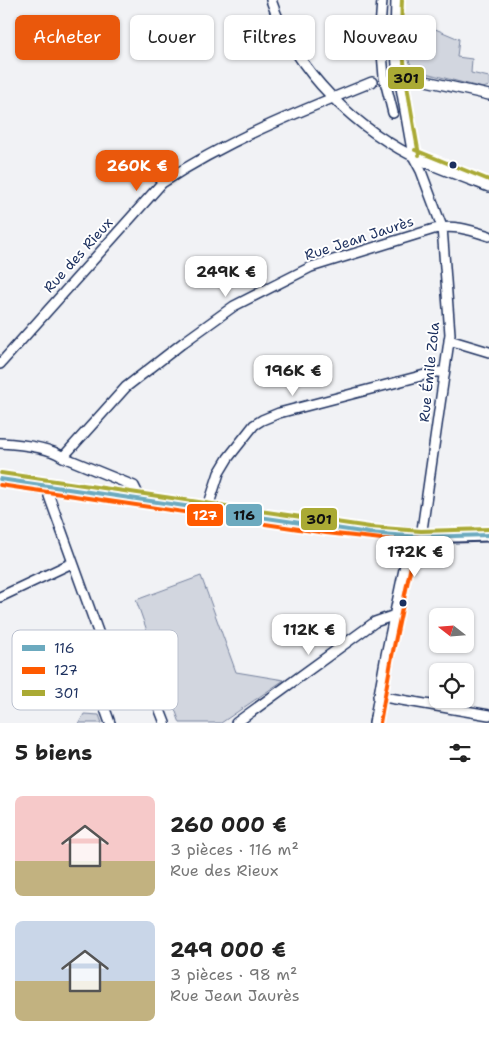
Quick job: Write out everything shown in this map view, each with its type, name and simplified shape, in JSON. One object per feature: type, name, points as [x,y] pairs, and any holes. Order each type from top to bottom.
[{"type":"main road","points":[[0,479],[352,531],[416,536],[489,536]]},
{"type":"street","points":[[271,0],[279,23],[307,66],[333,98],[359,122],[414,156],[489,187]]},
{"type":"street","points":[[382,0],[380,29],[384,77],[393,113]]},
{"type":"street","name":"Rue Émile Zola","points":[[374,723],[395,615],[416,536],[449,340],[442,227],[414,156],[399,75],[395,39],[396,0]]},
{"type":"street","points":[[399,75],[489,95]]},
{"type":"street","name":"Rue des Rieux","points":[[0,364],[162,183],[194,162],[225,146],[372,82]]},
{"type":"street","name":"Rue Jean Jaurès","points":[[63,458],[126,388],[184,342],[234,306],[311,268],[442,227],[456,227],[489,236]]},
{"type":"street","points":[[449,340],[489,352]]},
{"type":"street","points":[[206,510],[220,473],[228,458],[254,425],[262,420],[279,413],[436,372],[444,372]]},
{"type":"street","points":[[0,443],[57,453],[63,458],[134,486],[138,499]]},
{"type":"street","points":[[48,487],[49,496],[72,563],[97,630]]},
{"type":"street","points":[[0,597],[72,563]]},
{"type":"street","points":[[236,723],[375,622],[395,615]]},
{"type":"street","points":[[378,696],[489,715]]},
{"type":"street","points":[[105,710],[110,723]]},
{"type":"street","points":[[160,710],[165,723]]},
{"type":"shaded area","points":[[436,29],[459,39],[457,57],[472,59],[471,73],[489,77],[489,86],[483,88],[414,70],[409,61],[436,60]]},
{"type":"shaded area","points":[[201,576],[236,672],[284,680],[221,723],[180,723],[175,710],[178,710],[178,630],[147,630],[136,600]]},
{"type":"shaded area","points":[[84,714],[99,715],[102,723],[79,723]]},
{"type":"transit line","name":"301","points":[[402,0],[404,59],[419,155]]},
{"type":"transit line","name":"301","points":[[415,150],[489,180]]},
{"type":"transit line","name":"301","points":[[1,473],[370,527],[421,531],[489,529]]},
{"type":"transit line","name":"116","points":[[0,479],[369,533],[421,537],[489,535]]},
{"type":"transit line","name":"127","points":[[0,485],[326,533],[410,542]]},
{"type":"transit line","name":"127","points":[[380,723],[417,537]]}]
